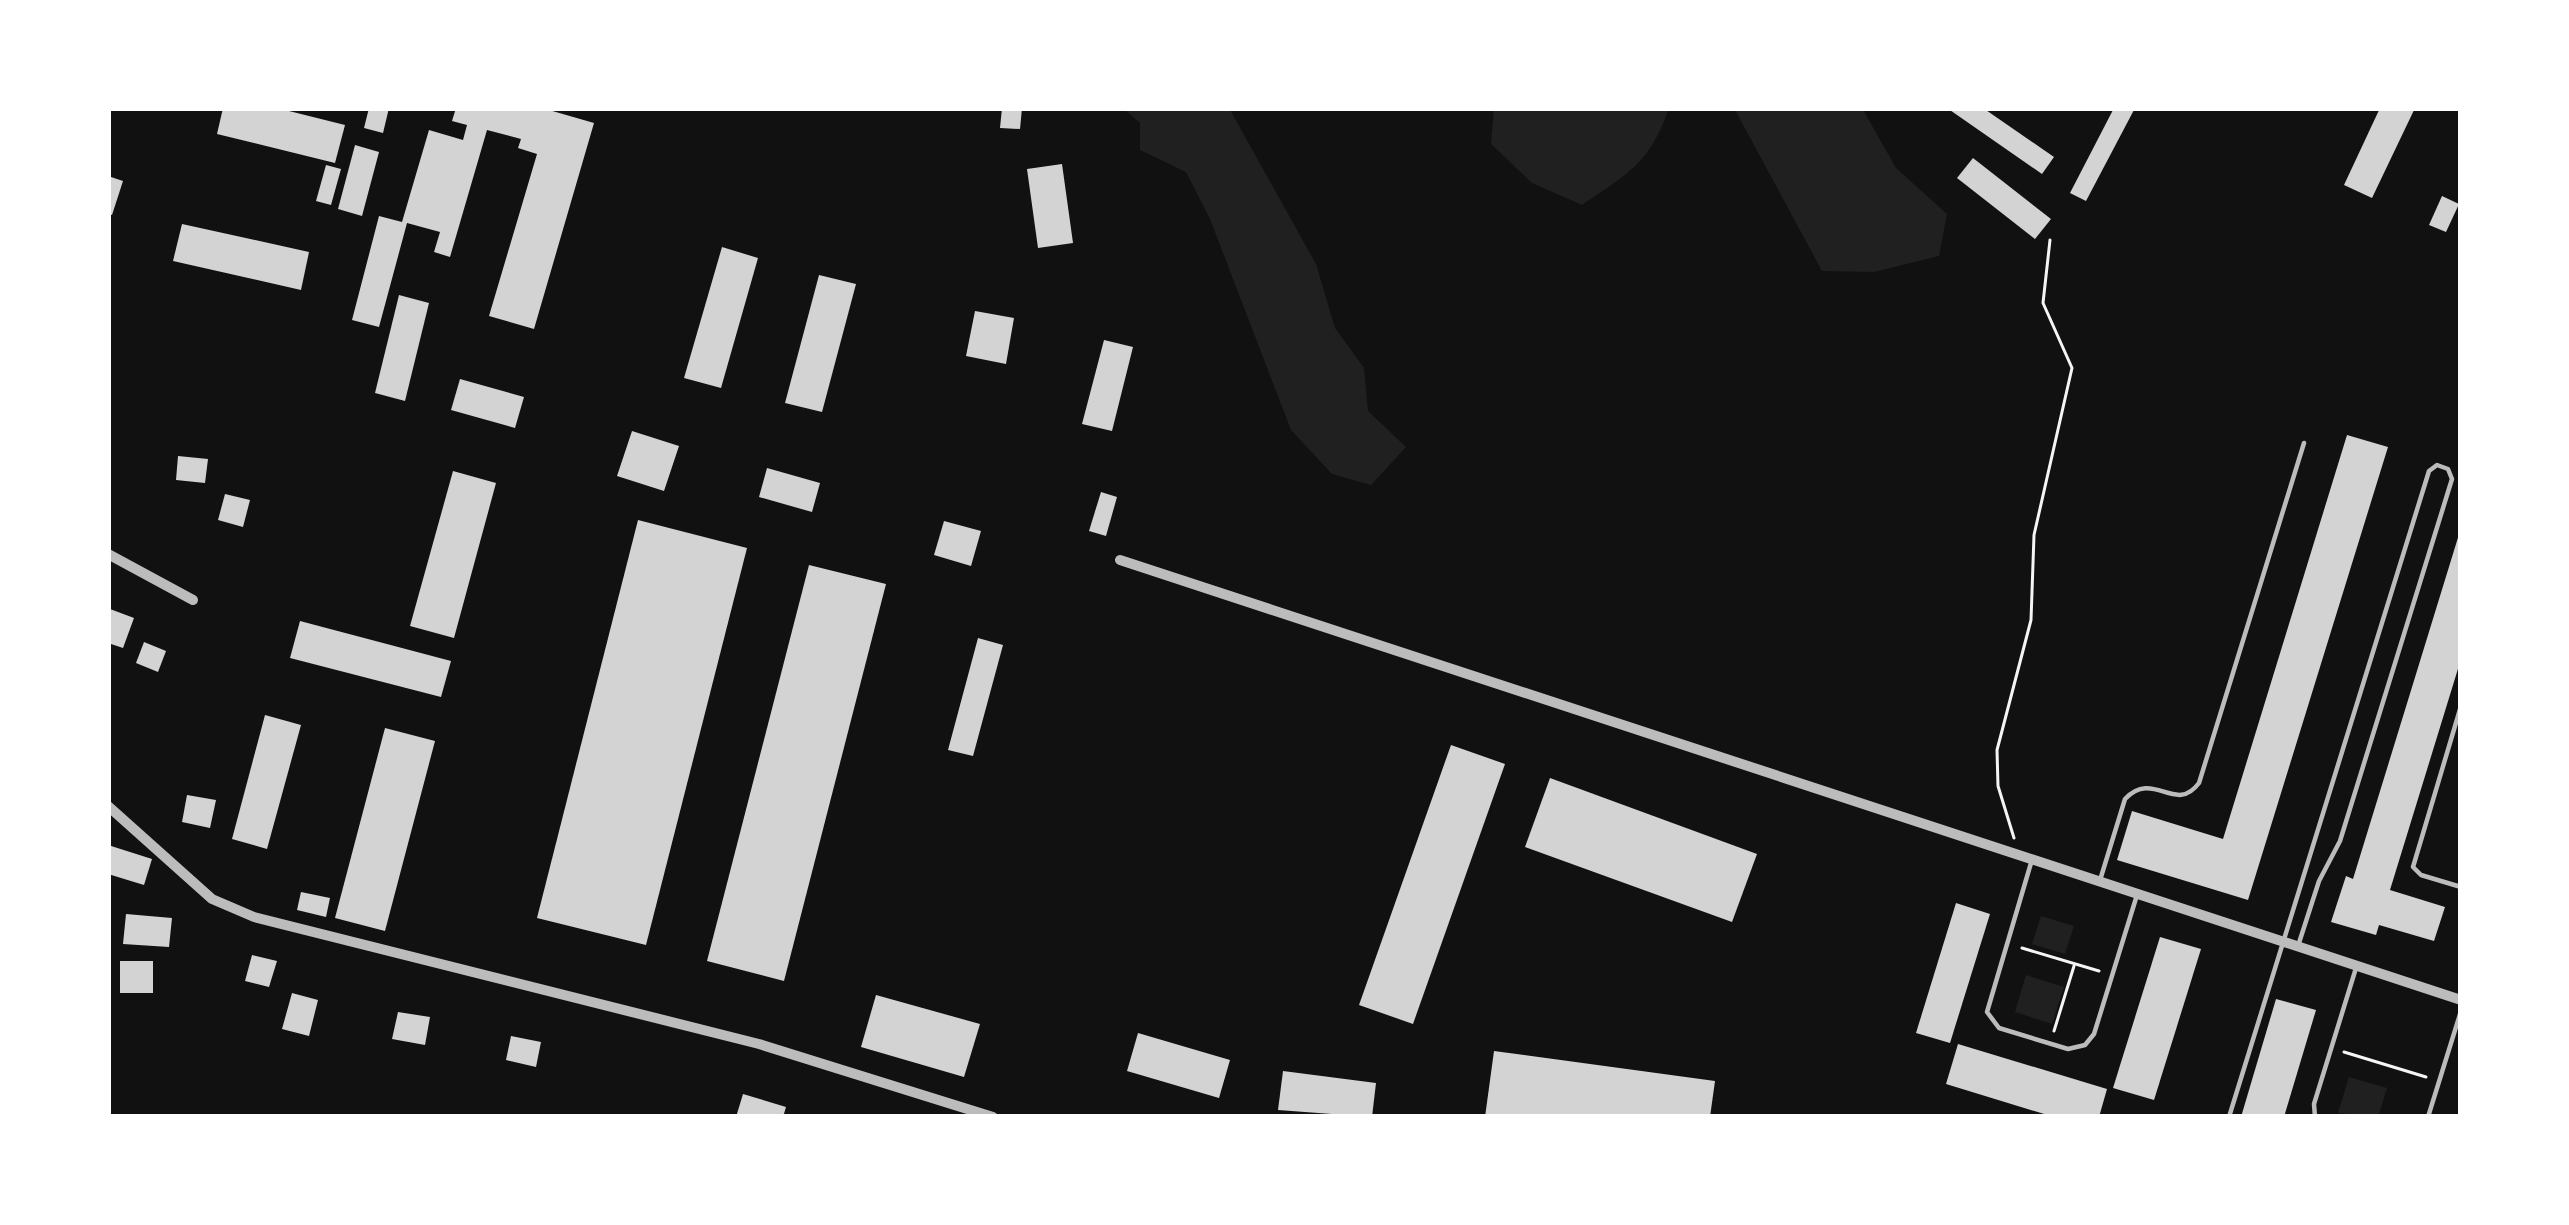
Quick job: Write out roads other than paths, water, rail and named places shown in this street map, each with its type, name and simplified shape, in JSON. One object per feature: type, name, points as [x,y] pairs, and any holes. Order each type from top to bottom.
[{"type":"street","points":[[108,554],[193,600]]},
{"type":"street","points":[[1120,560],[2461,1000]]},
{"type":"street","points":[[108,806],[212,899],[254,917],[760,1044],[993,1117]]},
{"type":"lane","points":[[2099,883],[2125,799],[2133,790],[2147,786],[2179,796],[2191,793],[2199,784],[2304,442]]},
{"type":"lane","points":[[2229,1117],[2428,472],[2437,465],[2448,469],[2452,479],[2347,819],[2316,887],[2298,946]]},
{"type":"lane","points":[[2461,706],[2413,868],[2461,887]]},
{"type":"lane","points":[[2027,859],[1988,1002],[1989,1017],[1999,1028],[2074,1049],[2090,1040],[2137,895]]},
{"type":"lane","points":[[2315,1117],[2313,1110],[2357,965]]},
{"type":"lane","points":[[2428,1117],[2461,1011]]}]
